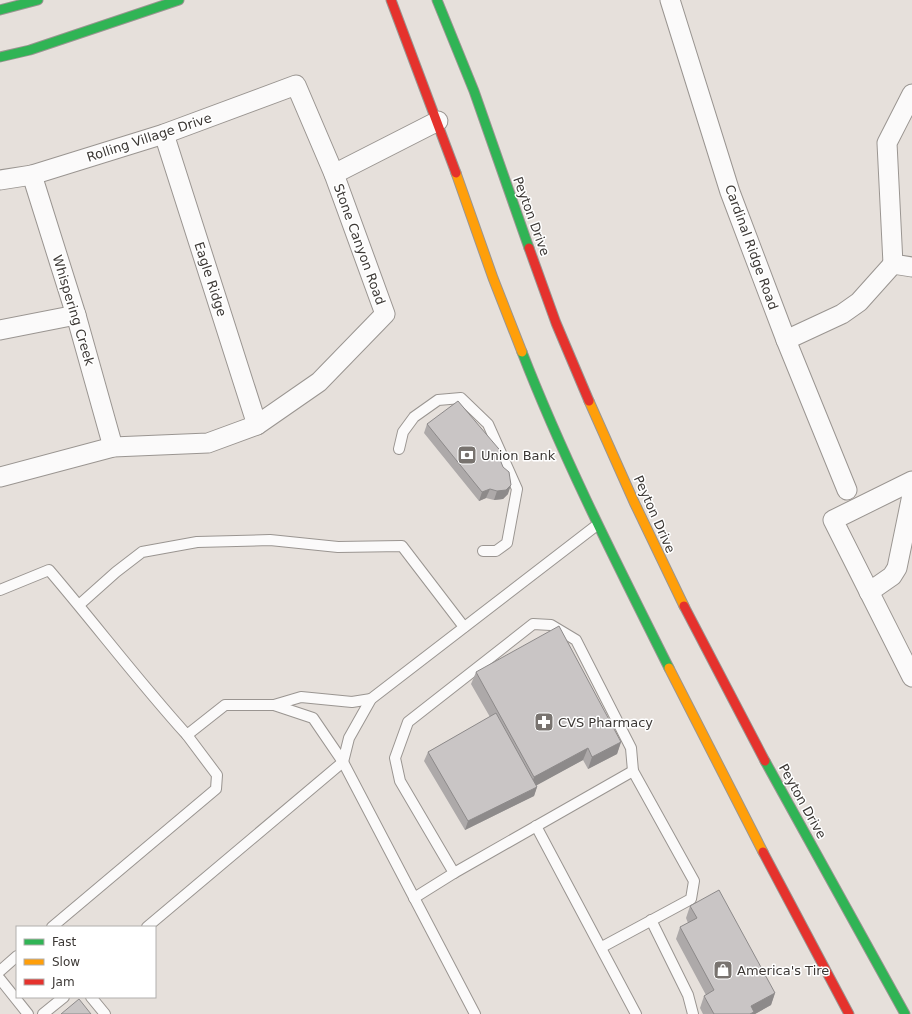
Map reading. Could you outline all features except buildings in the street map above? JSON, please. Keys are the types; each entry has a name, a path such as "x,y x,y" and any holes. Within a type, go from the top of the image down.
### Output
{"main road":[{"path":"0,10 38,0"},
{"path":"0,57 30,50 179,0"},
{"path":"391,0 438,121 493,278 540,399 597,525 782,891 808,935 849,1014"},
{"name":"Peyton Drive","path":"437,0 454,39 528,245 574,365 668,574 756,743 906,1014"}],"street":[{"name":"Cardinal Ridge Road","path":"670,0 730,192 786,340 847,490"},
{"name":"Stone Canyon Road","path":"257,425 319,382 385,314 334,174 296,85"},
{"name":"Rolling Village Drive","path":"0,180 32,175 164,134 296,85"},
{"path":"786,340 842,314 859,302 893,264 887,143 912,94"},
{"name":"Stone Canyon Road","path":"334,174 438,121"},
{"name":"Eagle Ridge","path":"164,134 257,425"},
{"name":"Whispering Creek","path":"32,175 76,315 113,447"},
{"path":"893,264 912,267"},
{"path":"0,330 76,315"},
{"path":"0,477 113,447 208,443 257,425"},
{"path":"912,481 833,520 912,677"},
{"path":"869,592 892,576 897,568 912,495"},
{"path":"906,1014 912,1012"}],"lane":[{"path":"399,449 403,432 414,417 438,400 461,398 488,424 517,489 506,543 496,551 483,551"},
{"path":"148,926 343,762 349,738 370,699 597,525"},
{"path":"79,605 116,572 142,552 197,542 270,540 338,547 402,546 464,627"},
{"path":"0,590 49,570 79,605 145,689 187,736 216,775 216,789 53,926"},
{"path":"454,873 400,781 395,758 408,722 532,624 551,626 576,640 631,748 633,770 694,881 691,899 602,947"},
{"path":"187,736 225,705 274,705 301,697 352,702 370,699"},
{"path":"274,705 313,718 343,762 473,1013"},
{"path":"414,898 454,873 633,770"},
{"path":"536,826 602,947 636,1014"},
{"path":"651,920 688,995 693,1014"},
{"path":"0,971 16,957"},
{"path":"0,979 28,1014"},
{"path":"43,1014 63,998"},
{"path":"92,998 105,1014"}],"traffic: fast":[{"path":"0,10 38,0"},
{"path":"0,57 30,50 179,0"},
{"path":"437,0 474,91 529,248"},
{"path":"522,352 573,472 669,668"},
{"path":"765,761 905,1014"}],"traffic: slow":[{"path":"456,173 493,278 522,352"},
{"path":"589,401 634,502 684,606"},
{"path":"669,668 763,852"}],"traffic: jam":[{"path":"391,0 456,173"},
{"path":"529,248 556,323 589,401"},
{"path":"684,606 765,761"},
{"path":"763,852 849,1014"}],"place":[{"name":"Union Bank","path":"467,455"},
{"name":"CVS Pharmacy","path":"544,722"},
{"name":"America's Tire","path":"723,970"}]}
